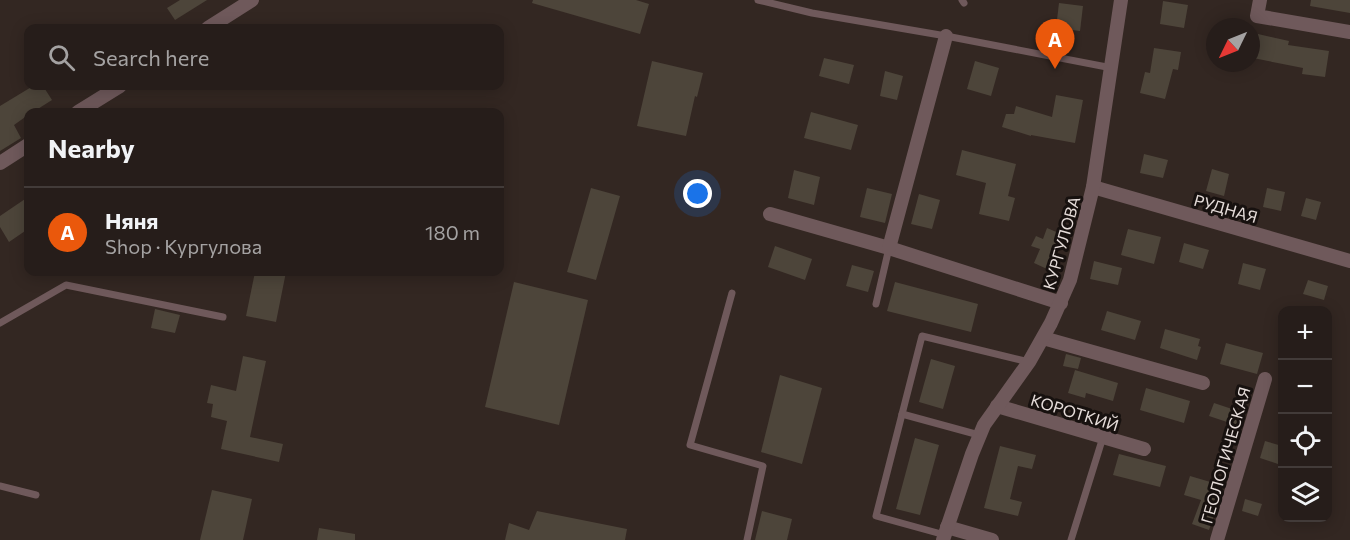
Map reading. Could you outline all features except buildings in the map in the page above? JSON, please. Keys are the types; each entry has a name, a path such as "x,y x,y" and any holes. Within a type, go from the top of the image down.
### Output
{"street":[{"path":"214,24 252,0"},
{"name":"КУРГУЛОВА","path":"945,534 979,435 997,405 1013,387 1043,338 1061,303 1075,264 1094,187 1121,0"},
{"path":"1260,0 1257,16 1350,32"},
{"path":"889,248 946,36"},
{"path":"84,108 114,90"},
{"path":"0,163 24,148"},
{"name":"РУДНАЯ","path":"1094,187 1350,261"},
{"path":"770,214 889,248 1061,303"},
{"path":"1043,338 1203,384"},
{"name":"ГЕОЛОГИЧЕСКАЯ","path":"1217,540 1265,379"},
{"name":"КОРОТКИЙ","path":"997,405 1144,449"},
{"path":"945,534 992,540"}],"lane":[{"path":"758,0 812,14 946,36 1112,68"},
{"path":"876,304 889,248"},
{"path":"0,323 66,285 223,317"},
{"path":"732,293 690,445 763,466 747,540"},
{"path":"945,534 876,516 922,336 1029,362"},
{"path":"902,414 979,435"},
{"path":"1071,540 1103,437"},
{"path":"0,486 36,495"}],"place":[{"name":"Няня","path":"1055,69"}]}
